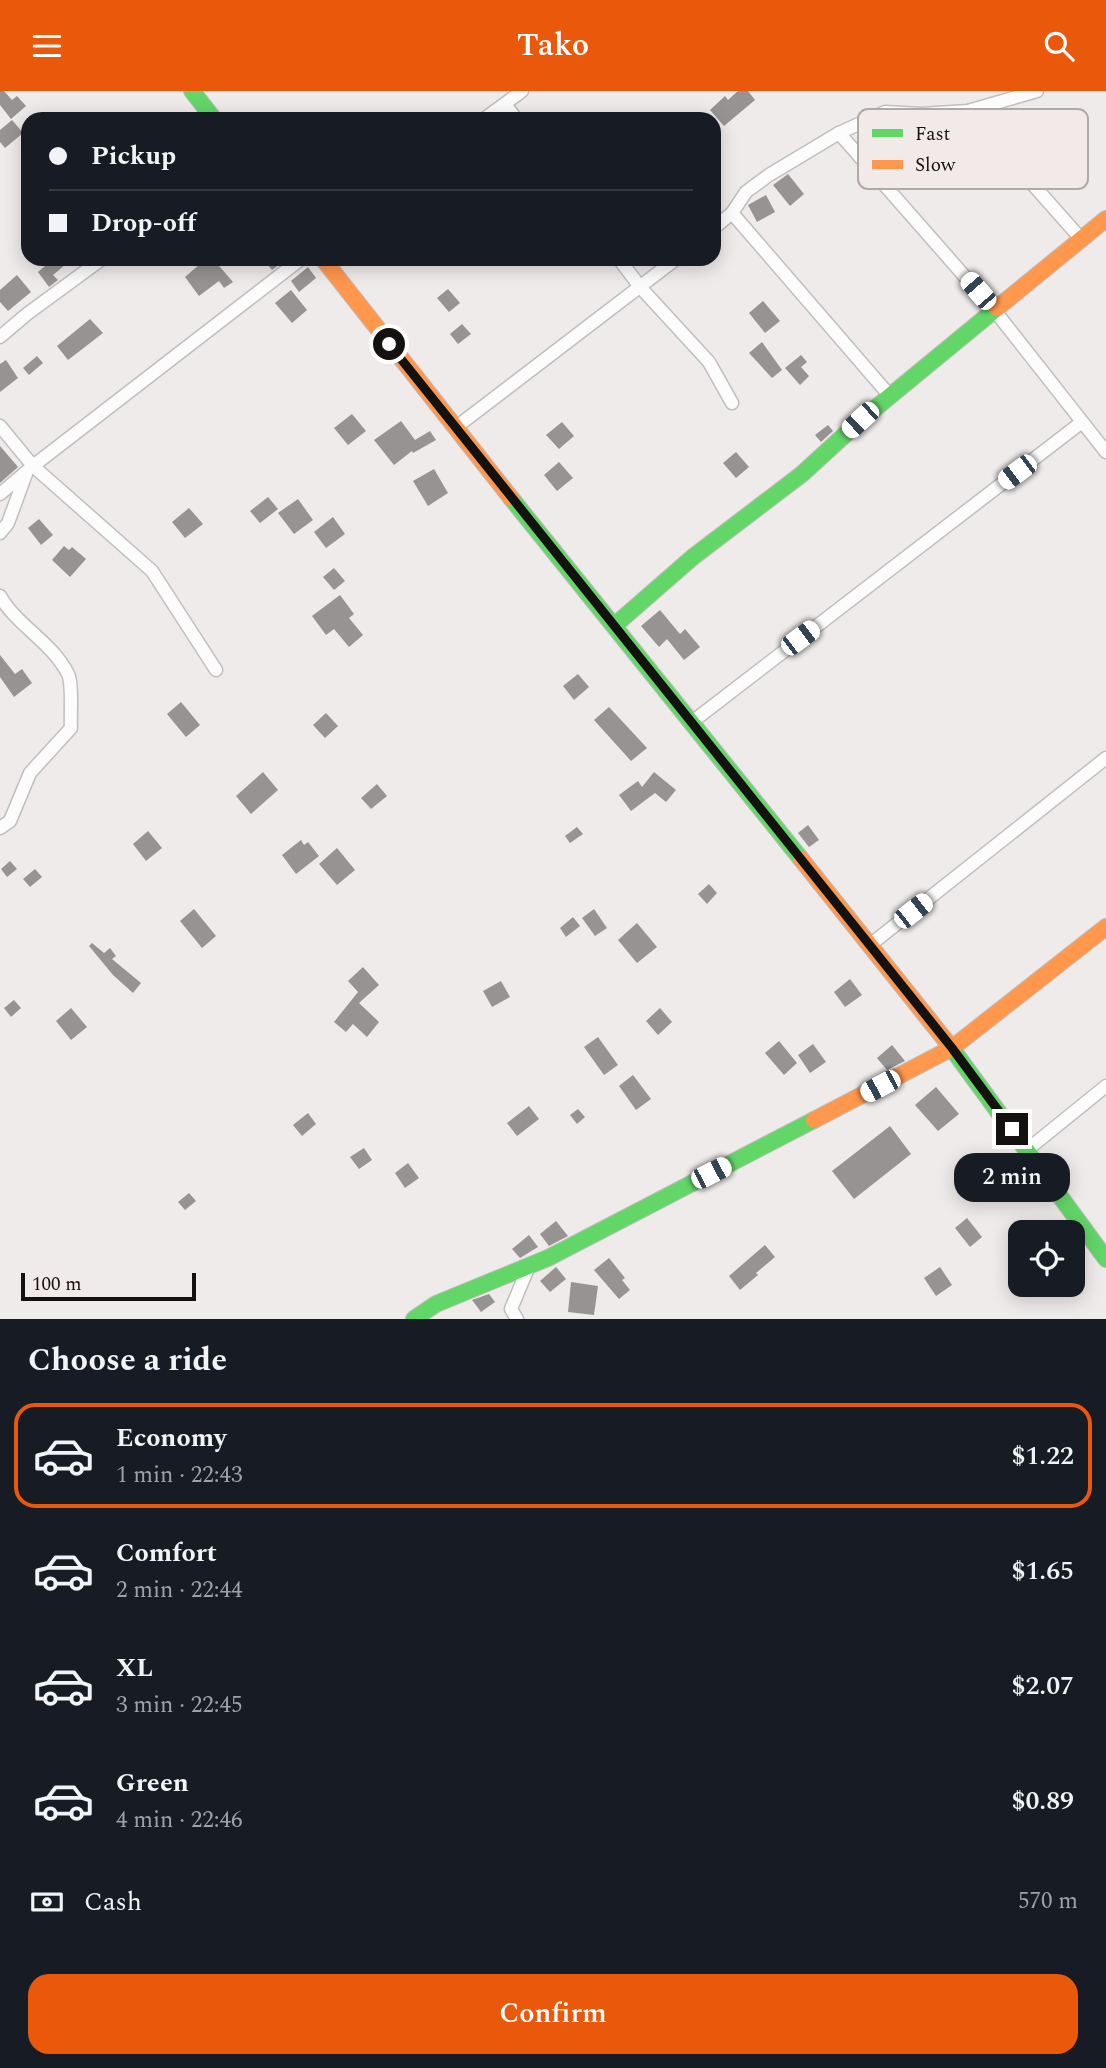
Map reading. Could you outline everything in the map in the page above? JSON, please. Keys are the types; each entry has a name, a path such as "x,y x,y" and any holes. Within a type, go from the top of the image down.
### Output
{"street":[{"path":"192,91 208,112"},
{"path":"494,112 522,91"},
{"path":"975,109 1037,91"},
{"path":"505,104 511,112"},
{"path":"721,222 732,213 746,192 769,174 858,124"},
{"path":"839,133 858,155"},
{"path":"888,189 995,311 1106,452"},
{"path":"1037,189 1082,240"},
{"path":"732,213 890,395"},
{"path":"615,625 693,557 802,474 890,395 1106,219"},
{"path":"0,337 92,266"},
{"path":"0,495 30,468 292,266"},
{"path":"329,266 952,1048 1103,1249"},
{"path":"624,266 709,362 732,403"},
{"path":"456,428 668,266"},
{"path":"692,722 1082,422"},
{"path":"0,426 30,468 152,571 216,670"},
{"path":"0,533 8,523 30,468"},
{"path":"0,596 9,613 40,638 69,675 71,728 30,773 10,821 0,828"},
{"path":"870,945 1106,758"},
{"path":"414,1319 436,1304 528,1266 952,1048 1106,927"},
{"path":"1027,1150 1106,1086"},
{"path":"517,1319 511,1309 528,1266"}],"building":[{"path":"0,91 4,91 12,100 17,96 26,106 11,119 0,105"},
{"path":"738,91 748,91 755,100 724,126 721,123 721,112 710,110 725,96 728,100"},
{"path":"12,120 21,131 21,135 5,148 0,142 0,130"},
{"path":"788,174 804,194 790,206 773,185"},
{"path":"766,195 775,212 757,222 748,205"},
{"path":"45,266 64,266 53,275 58,280 49,287 38,272"},
{"path":"198,266 219,266 233,282 224,288 219,281 199,296 185,277"},
{"path":"308,267 316,278 299,292 291,281"},
{"path":"17,275 31,292 8,311 0,302 0,290"},
{"path":"448,289 460,303 449,312 437,298"},
{"path":"291,290 307,310 292,323 275,303"},
{"path":"763,301 780,321 765,333 749,313"},
{"path":"90,319 103,333 68,360 57,346"},
{"path":"462,324 471,334 458,344 450,334"},
{"path":"762,342 782,370 772,378 749,353"},
{"path":"801,355 807,362 801,367 809,376 800,385 785,368"},
{"path":"37,356 43,363 29,375 23,368"},
{"path":"6,360 18,378 0,392 0,364"},
{"path":"352,414 366,431 348,445 334,428"},
{"path":"401,421 415,440 430,431 436,440 413,453 412,451 394,465 374,440"},
{"path":"562,422 574,436 559,449 546,435"},
{"path":"828,425 833,431 821,442 815,435"},
{"path":"0,446 18,467 0,483"},
{"path":"736,452 749,467 736,478 723,463"},
{"path":"559,462 573,478 557,491 544,475"},
{"path":"434,469 448,493 428,506 413,481"},
{"path":"268,497 278,509 260,523 250,511"},
{"path":"298,499 313,520 294,534 278,513"},
{"path":"189,508 203,524 185,538 172,522"},
{"path":"333,517 345,534 326,548 314,532"},
{"path":"39,519 53,535 41,545 28,528"},
{"path":"64,546 69,550 72,547 86,559 70,577 52,560"},
{"path":"334,568 345,581 334,590 323,577"},
{"path":"340,595 354,614 349,618 363,635 349,647 334,629 326,635 312,616"},
{"path":"660,610 680,634 685,629 700,647 684,660 667,639 659,647 641,626"},
{"path":"0,655 15,674 22,669 32,683 14,697 0,677"},
{"path":"578,674 589,687 574,700 563,686"},
{"path":"181,702 200,725 186,737 167,714"},
{"path":"609,707 647,748 631,761 594,720"},
{"path":"326,713 338,726 325,738 313,725"},
{"path":"263,772 278,790 251,814 236,796"},
{"path":"654,772 676,790 666,802 655,793 631,811 619,795 638,781 642,787"},
{"path":"377,784 387,796 371,809 361,798"},
{"path":"808,825 819,840 809,847 798,833"},
{"path":"577,827 583,834 570,843 565,836"},
{"path":"148,831 162,848 146,861 133,844"},
{"path":"301,840 304,845 308,842 319,856 296,874 282,855"},
{"path":"337,848 355,870 337,885 319,864"},
{"path":"10,861 17,869 7,877 1,869"},
{"path":"35,869 42,877 30,887 23,879"},
{"path":"709,884 717,893 707,904 698,894"},
{"path":"194,909 216,936 202,948 180,921"},
{"path":"594,909 607,928 595,936 582,918"},
{"path":"573,917 580,926 566,937 560,928"},
{"path":"637,923 657,947 637,963 618,940"},
{"path":"92,943 104,953 110,948 116,956 112,959 141,983 133,993 113,975 89,946"},
{"path":"363,967 379,985 359,1003 379,1022 367,1037 353,1024 346,1032 334,1022 358,992 348,981"},
{"path":"850,979 862,995 845,1007 834,992"},
{"path":"501,981 510,997 492,1007 483,991"},
{"path":"14,1000 21,1008 11,1017 4,1008"},
{"path":"71,1008 87,1027 71,1040 56,1021"},
{"path":"660,1008 672,1022 658,1035 646,1021"},
{"path":"598,1037 618,1065 604,1075 584,1047"},
{"path":"779,1041 797,1063 784,1075 765,1053"},
{"path":"813,1044 826,1062 810,1073 798,1055"},
{"path":"892,1045 905,1061 887,1070 877,1058"},
{"path":"633,1075 651,1099 636,1110 619,1086"},
{"path":"936,1087 959,1114 938,1131 915,1105"},
{"path":"529,1106 539,1119 517,1136 507,1123"},
{"path":"578,1109 585,1117 577,1124 570,1115"},
{"path":"308,1113 316,1124 302,1136 293,1125"},
{"path":"890,1126 911,1154 854,1199 832,1171"},
{"path":"364,1148 372,1160 359,1169 350,1157"},
{"path":"408,1163 419,1178 405,1188 395,1173"},
{"path":"189,1193 196,1201 185,1210 178,1202"},
{"path":"967,1218 982,1237 970,1247 955,1228"},
{"path":"556,1221 568,1236 549,1246 540,1234"},
{"path":"529,1235 538,1247 520,1258 512,1249"},
{"path":"765,1245 775,1257 740,1290 729,1276"},
{"path":"609,1258 625,1278 622,1280 630,1290 619,1299 594,1270"},
{"path":"556,1267 566,1279 550,1292 540,1281"},
{"path":"940,1267 952,1285 936,1296 924,1278"},
{"path":"571,1282 598,1286 594,1315 568,1312"},
{"path":"489,1294 495,1302 481,1312 472,1300"}],"traffic: fast":[{"path":"192,91 208,112"},
{"path":"615,625 693,557 802,474 861,420 997,308"},
{"path":"511,498 801,859"},
{"path":"950,1046 1106,1259"},
{"path":"414,1319 436,1304 548,1258 814,1120"}],"traffic: slow":[{"path":"997,308 1106,219"},
{"path":"329,266 511,498"},
{"path":"801,859 950,1046"},
{"path":"814,1120 952,1048 1106,927"}],"route":[{"path":"389,344 952,1048 1012,1129"}]}
